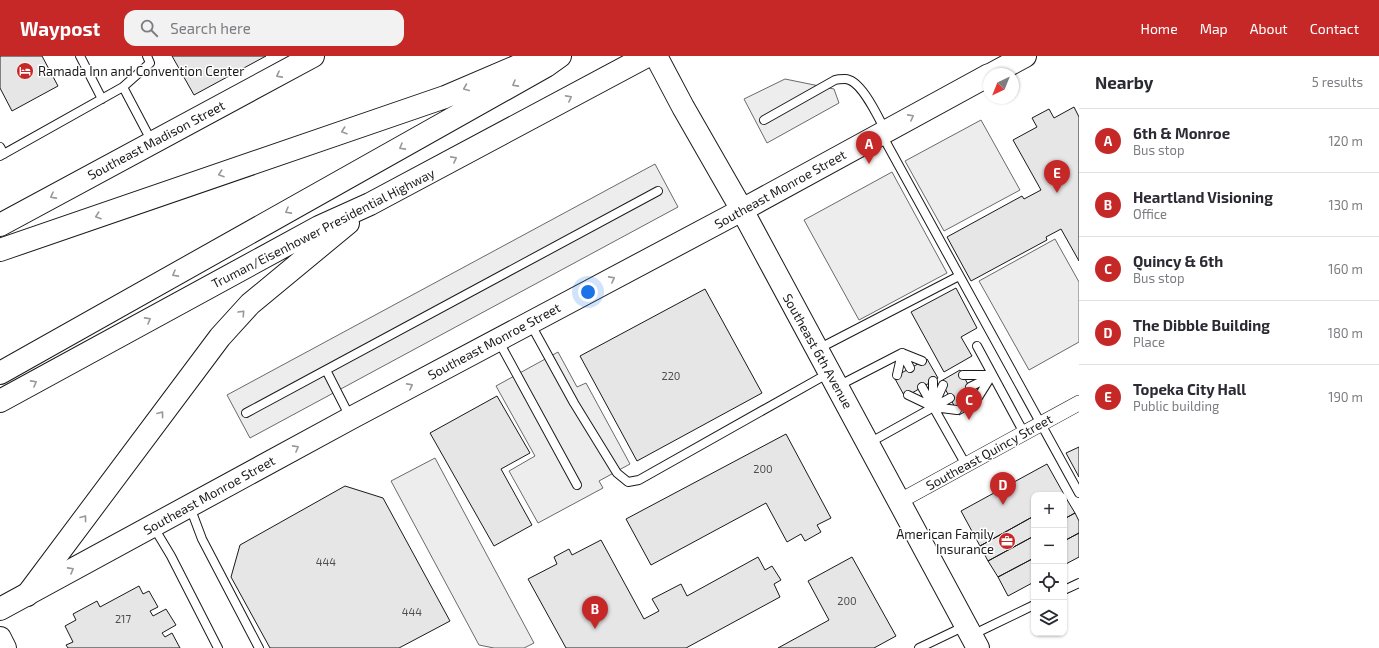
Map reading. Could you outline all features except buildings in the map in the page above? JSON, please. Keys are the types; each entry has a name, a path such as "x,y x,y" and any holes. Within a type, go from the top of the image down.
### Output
{"main road":[{"name":"Southeast Madison Street","path":"0,225 313,56"},
{"path":"0,250 445,97 541,56"},
{"name":"Truman/Eisenhower Presidential Highway","path":"0,373 546,66 560,56"},
{"name":"Truman/Eisenhower Presidential Highway","path":"0,401 320,227 370,204 647,56"},
{"name":"Southeast 6th Avenue","path":"656,56 683,107 742,210 972,636"},
{"name":"Southeast Monroe Street","path":"1003,68 1025,56"},
{"name":"Southeast Monroe Street","path":"0,609 350,418 742,210 983,79"},
{"path":"27,594 220,337 250,304 370,204"},
{"path":"0,638 6,648"}],"street":[{"name":"Southeast Quincy Street","path":"900,501 1079,403"}],"lane":[{"path":"80,56 102,99"},
{"path":"1,152 123,87 150,63 147,56"},
{"path":"764,120 835,80 846,78 858,86 867,97 959,276 1079,493"},
{"path":"123,87 152,143"},
{"path":"246,413 658,191"},
{"path":"818,350 959,276"},
{"path":"530,322 574,403 613,467 617,473 628,482 638,480 834,379 902,353 922,361"},
{"path":"498,339 577,485"},
{"path":"977,346 1024,433"},
{"path":"902,353 910,368"},
{"path":"897,375 902,353"},
{"path":"326,370 350,418"},
{"path":"963,375 992,375"},
{"path":"970,387 992,375"},
{"path":"977,399 992,375"},
{"path":"933,381 933,407"},
{"path":"933,407 943,386"},
{"path":"922,387 966,465"},
{"path":"908,395 933,407 957,410"},
{"path":"868,443 950,398"},
{"path":"189,506 202,538 259,648"},
{"path":"153,526 171,556 218,648"},
{"path":"1067,589 1079,583"},
{"path":"919,648 972,636 1031,606"}],"shaded area":[{"path":"785,79 834,89 839,103 767,143 744,99"},
{"path":"981,120 1020,190 944,231 905,161"},
{"path":"655,164 678,207 250,438 227,395"},
{"path":"892,172 947,273 859,320 804,220"},
{"path":"1055,239 1079,282 1079,342 1029,370 979,281"},
{"path":"558,352 577,387 586,383 630,464 599,481 603,488 538,523 509,471 535,456 496,386"},
{"path":"435,458 534,643 524,648 494,648 479,645 391,481"}],"place":[{"name":"Ramada Inn and Convention Center","path":"25,71"},
{"name":"6th & Monroe","path":"869,164"},
{"name":"Topeka City Hall","path":"1057,193"},
{"name":"Quincy & 6th","path":"969,420"},
{"name":"The Dibble Building","path":"1003,505"},
{"name":"American Family Insurance","path":"1007,541"},
{"name":"Heartland Visioning","path":"595,629"}]}
